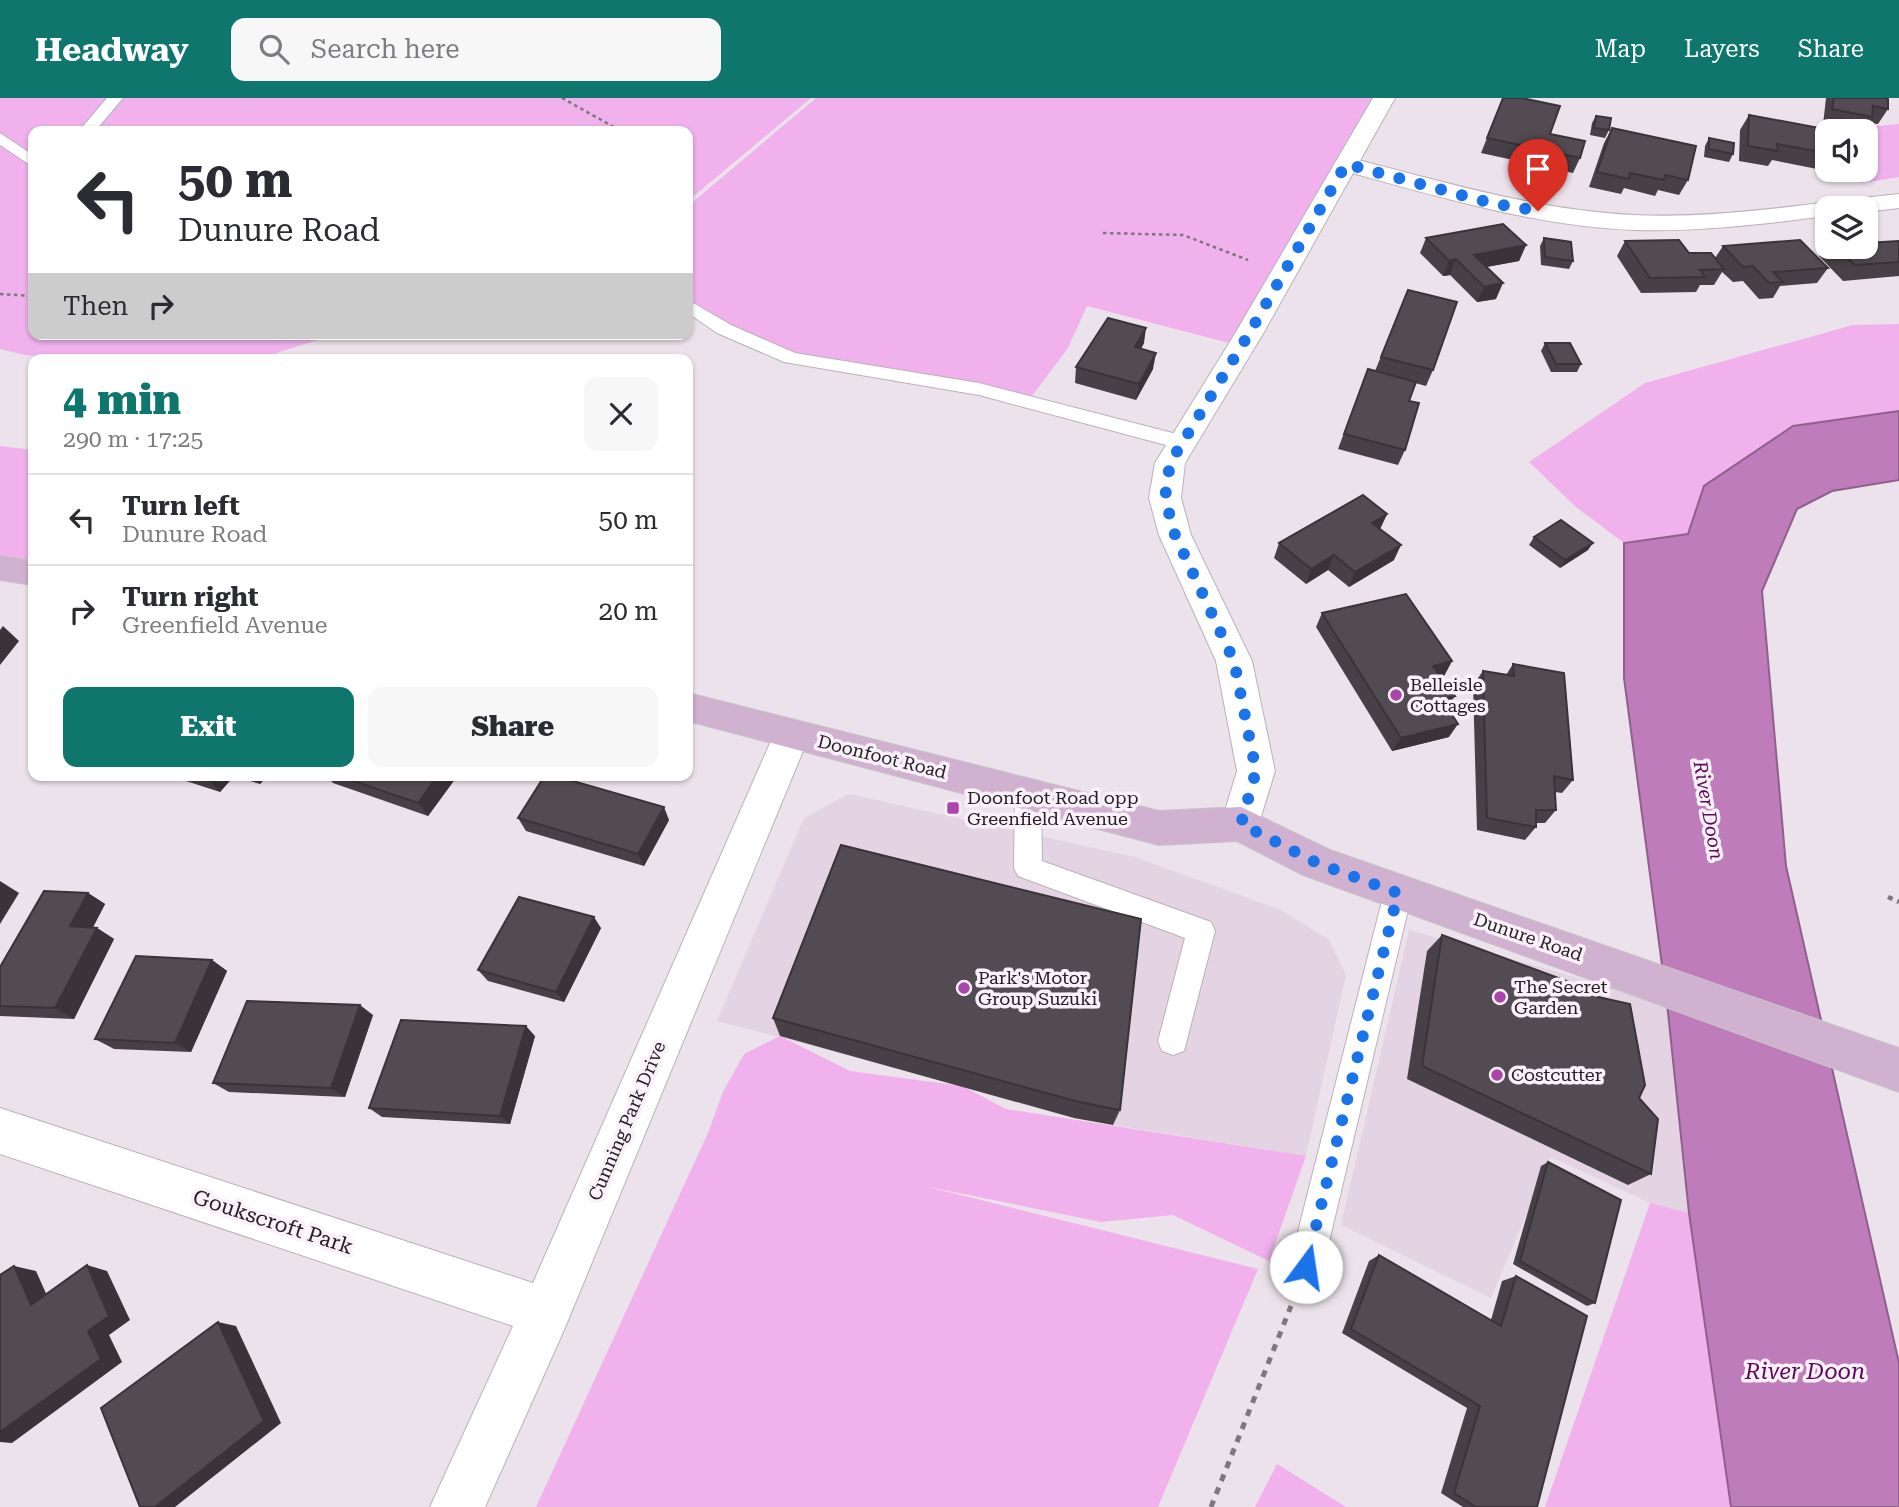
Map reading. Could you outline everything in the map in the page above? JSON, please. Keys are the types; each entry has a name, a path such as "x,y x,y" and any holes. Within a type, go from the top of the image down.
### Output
{"main road":[{"path":"0,568 28,572"},
{"name":"Doonfoot Road","path":"693,708 1159,828 1241,824"},
{"name":"Dunure Road","path":"1241,824 1317,863 1899,1070"}],"street":[{"path":"1241,824 1256,771 1234,661 1175,535 1165,498 1170,463 1282,278 1384,98"},
{"path":"1346,164 1491,203 1584,219 1675,223 1899,201"},
{"name":"Cunning Park Drive","path":"457,1507 546,1312 792,734"},
{"name":"Goukscroft Park","path":"0,1131 546,1312"}],"lane":[{"path":"91,126 115,98"},
{"path":"0,138 28,158"},
{"path":"693,308 724,329 790,358 979,389 1181,442"},
{"path":"1028,794 1028,868 1201,931 1173,1041"},
{"path":"1306,1267 1398,893"}],"path":[{"path":"562,98 612,126"},
{"path":"1103,233 1183,235 1231,252 1265,267 1270,275 1282,278"},
{"path":"0,294 28,296"},
{"path":"1888,897 1899,902"},
{"path":"1211,1507 1306,1267"}],"shaded area":[{"path":"0,98 811,98 693,197 693,126 28,126 28,340 318,340 273,354 28,355 0,349"},
{"path":"816,98 1384,98 1241,346 1087,306 1068,348 1029,400 831,366 724,329 693,308 693,202"},
{"path":"1899,124 1899,177 1878,180 1878,126"},
{"path":"1899,324 1899,411 1793,426 1704,486 1688,534 1624,543 1576,507 1529,462 1645,383 1853,325"},
{"path":"0,446 28,449 28,571 0,567"},
{"path":"849,794 1135,857 1281,910 1329,940 1346,975 1306,1156 1113,1125 717,1021 804,818"},
{"path":"1409,930 1667,1003 1689,1213 1650,1203 1551,1157 1491,1298 1341,1225"},
{"path":"780,1036 850,1071 962,1086 1006,1109 1306,1156 1269,1261 1173,1215 1101,1222 924,1186 1258,1269 1158,1507 536,1507 708,1133 723,1092 744,1054"},
{"path":"1650,1203 1689,1213 1731,1507 1545,1507"},
{"path":"1277,1464 1346,1507 1255,1507"}],"water":[{"name":"River Doon","path":"1899,411 1899,480 1832,491 1797,509 1762,591 1786,866 1899,1363 1899,1507 1731,1507 1689,1213 1667,1003 1624,678 1624,543 1688,534 1704,486 1793,426"}],"building":[{"path":"1503,98 1522,98 1560,106 1550,134 1585,141 1580,158 1487,138"},
{"path":"1834,98 1886,98 1888,109 1873,106 1872,117 1832,109"},
{"path":"1749,115 1815,127 1815,151 1777,144 1778,151 1748,146"},
{"path":"1596,116 1611,118 1609,130 1594,128"},
{"path":"1612,128 1696,146 1688,180 1665,175 1664,180 1630,173 1629,179 1597,172"},
{"path":"1709,138 1734,143 1733,154 1709,149"},
{"path":"1503,224 1526,245 1474,255 1503,283 1484,287 1456,259 1449,261 1426,238"},
{"path":"1544,238 1571,242 1573,261 1545,257"},
{"path":"1679,240 1689,253 1711,253 1724,269 1700,270 1705,277 1650,278 1625,241"},
{"path":"1800,240 1815,255 1815,259 1819,259 1828,268 1773,272 1783,282 1769,283 1753,266 1743,267 1723,246"},
{"path":"1899,241 1899,262 1855,265 1849,259 1878,259 1878,242"},
{"path":"1408,290 1457,302 1433,370 1381,357"},
{"path":"1108,318 1146,328 1135,347 1156,353 1139,384 1076,367"},
{"path":"1545,343 1570,343 1581,364 1556,364"},
{"path":"1368,369 1416,382 1409,401 1419,403 1405,450 1344,434"},
{"path":"1363,495 1387,514 1372,523 1401,545 1355,572 1334,555 1311,569 1279,543"},
{"path":"1561,520 1593,543 1565,560 1534,537"},
{"name":"Belleisle Cottages","path":"1406,594 1452,661 1433,666 1455,696 1442,699 1458,724 1401,738 1322,613"},
{"path":"1513,664 1564,673 1573,780 1554,776 1556,810 1536,810 1536,827 1487,818 1483,671 1514,676"},
{"path":"354,781 434,781 418,803"},
{"path":"541,781 573,781 664,807 638,854 518,818"},
{"name":"Park's Motor Group Suzuki","path":"841,845 1141,919 1120,1110 1079,1102 773,1018"},
{"path":"44,891 88,893 70,926 97,928 55,1008 0,1006 0,967"},
{"path":"519,897 594,917 556,992 478,970"},
{"path":"1442,935 1599,993 1598,997 1630,1004 1645,1085 1639,1098 1658,1119 1651,1174 1422,1066"},
{"path":"136,956 212,960 175,1043 95,1039"},
{"path":"247,1001 360,1005 331,1088 213,1083"},
{"path":"401,1020 526,1026 500,1116 369,1108"},
{"path":"1548,1162 1621,1200 1595,1303 1520,1261"},
{"path":"1379,1255 1501,1326 1516,1276 1587,1316 1537,1507 1476,1507 1454,1493 1480,1406 1351,1329"},
{"path":"87,1265 109,1316 88,1331 101,1359 0,1432 0,1275 14,1266 31,1305"},
{"path":"218,1322 264,1421 155,1507 140,1507 101,1408"}],"place":[{"name":"Belleisle Cottages","path":"1396,695"},
{"name":"Doonfoot Road opp Greenfield Avenue","path":"953,808"},
{"name":"Park's Motor Group Suzuki","path":"964,988"},
{"name":"The Secret Garden","path":"1500,997"},
{"name":"Costcutter","path":"1497,1075"}],"route":[{"path":"1306,1267 1398,893 1317,863 1241,824 1256,771 1234,661 1175,535 1165,498 1170,463 1250,332 1346,164 1491,203 1538,211"}]}
